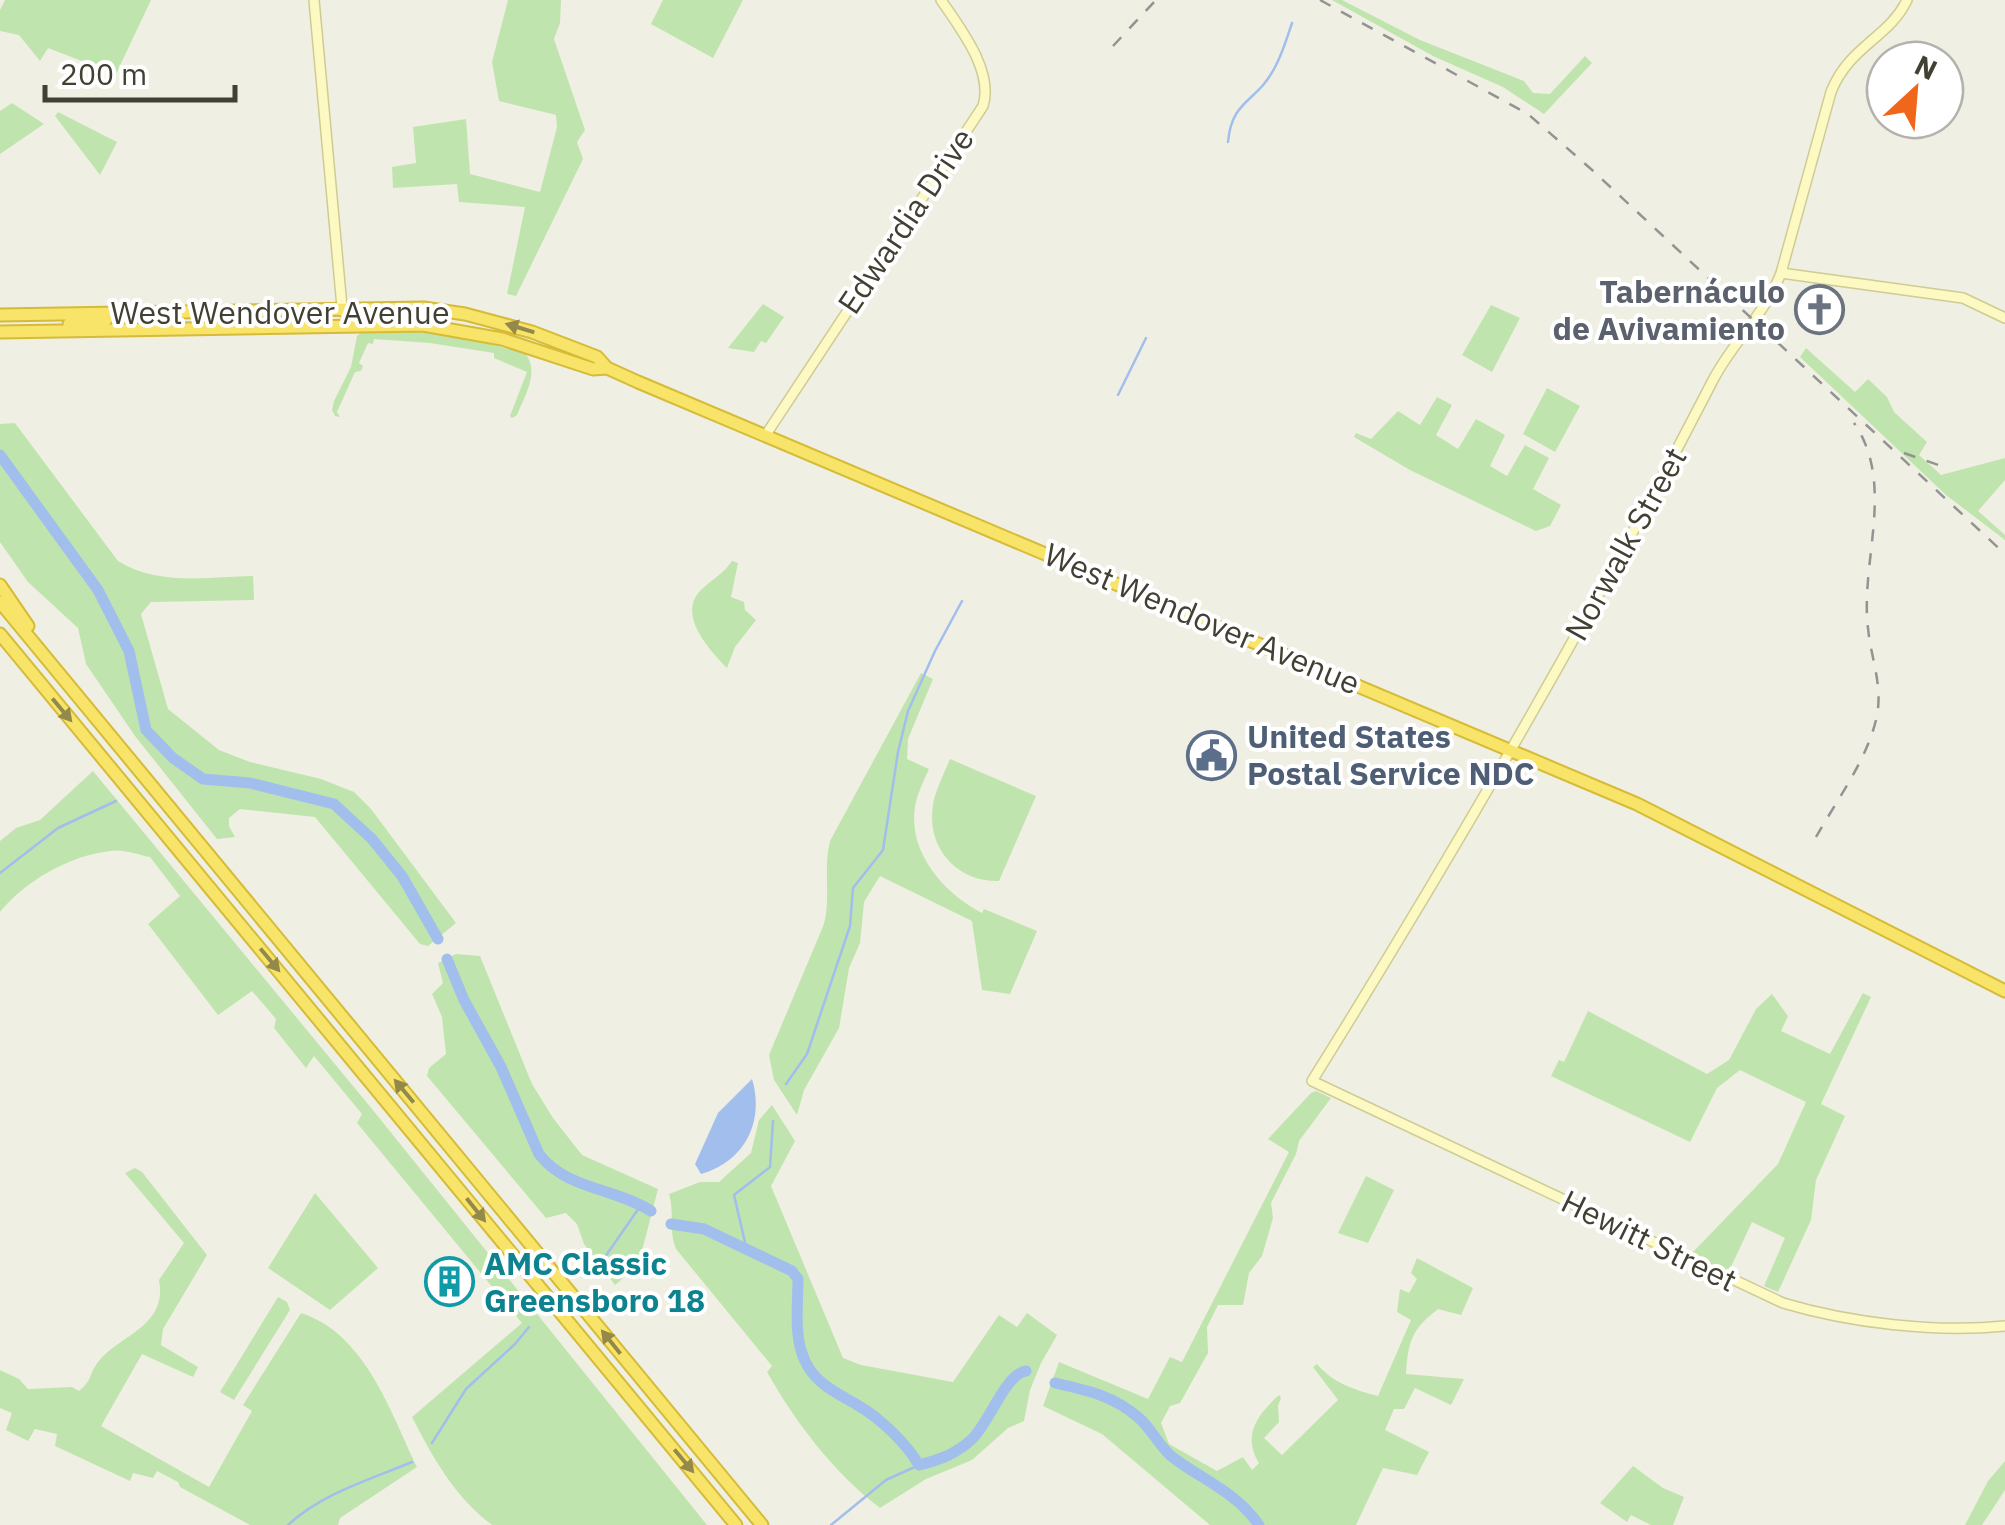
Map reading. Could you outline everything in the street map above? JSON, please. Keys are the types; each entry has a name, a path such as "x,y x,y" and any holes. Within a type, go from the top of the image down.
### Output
{"highway":[{"name":"West Wendover Avenue","path":"0,315 424,308 465,314 553,339 598,357 607,368 1695,831 2005,991"},
{"path":"50,331 70,324 106,320 110,313"},
{"name":"West Wendover Avenue","path":"0,332 423,325 462,330 532,348 593,370 607,368"},
{"path":"0,586 72,691"},
{"path":"0,602 762,1525"},
{"path":"0,634 736,1525"}],"street":[{"path":"314,0 344,325"},
{"name":"Edwardia Drive","path":"765,436 983,106 987,94 980,64 941,0"},
{"name":"Norwalk Street","path":"1312,1081 1512,750 1605,586 1722,363 1755,323 1780,273 1836,80 1851,58 1896,18 1907,0"},
{"path":"1780,273 1963,298 2005,318"},
{"name":"Hewitt Street","path":"1312,1081 1783,1304 1823,1315 1884,1322 2005,1326"}],"green space":[{"path":"5,0 151,0 116,74 48,48 40,61 19,35 0,31 0,10"},
{"path":"508,0 561,0 560,23 554,39 585,130 577,142 583,159 516,296 507,294 525,207 459,202 457,184 393,188 392,167 416,163 413,127 466,119 470,174 540,192 557,127 556,115 499,101 492,62"},
{"path":"663,0 743,0 713,58 651,24"},
{"path":"1332,0 1342,0 1420,40 1524,81 1533,93 1550,94 1585,56 1592,63 1544,114 1503,87 1433,56"},
{"path":"12,103 44,124 0,154 0,111"},
{"path":"58,112 117,142 100,175 55,116"},
{"path":"763,304 784,317 766,343 761,341 754,352 728,348"},
{"path":"1491,305 1520,318 1492,372 1462,355"},
{"path":"365,329 449,334 525,353 531,376 517,415 510,416 527,372 494,358 494,353 374,339 373,344 368,343 359,363 363,366 361,371 355,372 337,412 340,417 335,416 334,401 351,367 357,336"},
{"path":"1806,348 1855,392 1868,379 1887,397 1894,412 1927,442 1919,455 1941,475 2005,458 2005,480 1978,511 2005,535 2005,540 1946,495 1800,357"},
{"path":"1547,388 1580,406 1555,452 1523,434"},
{"path":"1437,397 1452,405 1436,435 1458,449 1476,419 1505,435 1490,466 1507,476 1525,445 1549,458 1533,489 1561,505 1550,526 1536,531 1410,470 1354,437 1356,433 1371,439 1398,411 1420,425"},
{"path":"15,423 118,561 166,577 253,576 254,600 151,602 141,614 168,709 219,750 354,792 456,923 428,946 420,944 315,817 240,809 229,818 235,837 217,839 135,736 86,664 78,628 28,582 0,542 0,424"},
{"path":"732,561 738,563 731,597 744,602 745,610 756,620 735,647 727,668 698,631 692,609 702,589"},
{"path":"921,673 933,679 908,739 907,759 929,769 914,816 921,851 940,881 967,904 1037,931 1010,994 982,990 972,921 880,876 864,902 860,943 849,968 839,1028 804,1090 797,1115 774,1080 769,1055 824,924 830,841"},
{"path":"950,759 1036,796 999,881 968,875 955,867 937,843 932,813"},
{"path":"93,771 707,1525 492,1525 456,1489 412,1417 522,1323 357,1123 362,1114 314,1056 306,1068 274,1028 276,1019 252,991 218,1015 148,924 180,896 150,857 116,851 80,858 35,880 0,912 0,841 16,828 40,820"},
{"path":"456,954 480,956 532,1084 582,1155 658,1189 638,1266 615,1285 584,1244 577,1224 566,1213 546,1218 427,1076 429,1068 446,1054 442,1017 432,994 443,983 438,963"},
{"path":"1863,993 1871,997 1821,1104 1845,1116 1816,1180 1811,1220 1778,1292 1764,1286 1785,1238 1752,1222 1729,1271 1692,1253 1778,1164 1806,1102 1740,1070 1717,1088 1690,1142 1551,1076 1559,1060 1564,1062 1588,1011 1707,1074 1729,1060 1756,1009 1772,994 1788,1016 1781,1031 1830,1054"},
{"path":"1316,1091 1331,1098 1299,1141 1271,1203 1273,1218 1262,1256 1249,1273 1243,1305 1218,1305 1207,1327 1208,1353 1180,1403 1170,1406 1161,1423 1169,1444 1217,1471 1243,1457 1252,1470 1259,1463 1252,1443 1254,1426 1279,1395 1279,1422 1264,1438 1282,1455 1338,1400 1313,1367 1317,1364 1337,1381 1378,1396 1411,1320 1397,1312 1400,1289 1409,1293 1417,1279 1411,1273 1417,1258 1473,1288 1461,1315 1438,1309 1422,1323 1410,1344 1406,1374 1464,1379 1451,1405 1415,1388 1404,1409 1394,1409 1385,1430 1429,1452 1417,1475 1383,1468 1356,1525 1210,1525 1102,1434 1043,1406 1059,1362 1148,1399 1170,1357 1182,1362 1289,1152 1268,1139"},
{"path":"772,1105 795,1141 771,1186 843,1358 861,1365 953,1382 999,1315 1017,1327 1027,1313 1057,1335 1030,1390 1024,1421 1008,1428 972,1460 926,1479 880,1508 817,1446 767,1372 772,1366 674,1242 669,1194 700,1182 719,1182 751,1153 759,1120"},
{"path":"135,1168 207,1255 163,1329 161,1345 198,1367 193,1377 142,1354 101,1426 209,1487 252,1411 243,1405 301,1313 323,1323 359,1356 386,1400 417,1467 340,1518 338,1525 250,1525 157,1471 153,1478 133,1473 130,1481 55,1446 57,1434 35,1429 28,1441 6,1430 12,1413 0,1408 0,1370 19,1379 28,1389 72,1387 79,1391 105,1355 138,1330 156,1310 159,1280 184,1243 125,1173"},
{"path":"1366,1176 1394,1190 1368,1243 1338,1233"},
{"path":"315,1193 378,1268 330,1310 268,1268"},
{"path":"278,1297 287,1302 290,1310 234,1400 220,1392"},
{"path":"2005,1461 2005,1490 1982,1525 1965,1525 1988,1481"},
{"path":"1633,1466 1663,1488 1684,1497 1673,1525 1651,1525 1631,1515 1627,1522 1600,1503"}],"water":[{"path":"752,1079 756,1110 748,1138 729,1160 701,1174 695,1164 718,1113"}],"waterway":[{"path":"1228,142 1234,117 1274,69 1292,23"},
{"path":"1118,395 1146,338"},
{"path":"0,455 98,590 129,651 146,730 173,758 203,779 250,783 334,804 372,839 402,876 438,939"},
{"path":"786,1084 807,1054 850,926 853,888 883,850 908,711 962,601"},
{"path":"0,873 58,828 116,801"},
{"path":"447,959 539,1154 562,1174 651,1211"},
{"path":"747,1251 734,1195 770,1167 773,1121"},
{"path":"605,1257 641,1205"},
{"path":"671,1224 704,1229 792,1271 798,1279 799,1343 811,1371 884,1425 919,1465 947,1456 971,1440 1011,1381 1026,1371"},
{"path":"432,1443 466,1389 529,1327"},
{"path":"1055,1383 1100,1395 1130,1410 1170,1455 1231,1496 1259,1525"},
{"path":"288,1525 331,1496 412,1462"},
{"path":"831,1525 886,1480 919,1465"}],"railway":[{"path":"1113,46 1156,0"},
{"path":"1320,0 1528,114 2005,554"},
{"path":"1816,837 1865,750 1878,708 1867,602 1874,523 1873,471 1854,423"},
{"path":"1904,453 1947,468"}],"place":[{"name":"Tabernáculo de Avivamiento","path":"1820,310"},
{"name":"United States Postal Service NDC","path":"1212,755"},
{"name":"AMC Classic Greensboro 18","path":"449,1282"}]}
